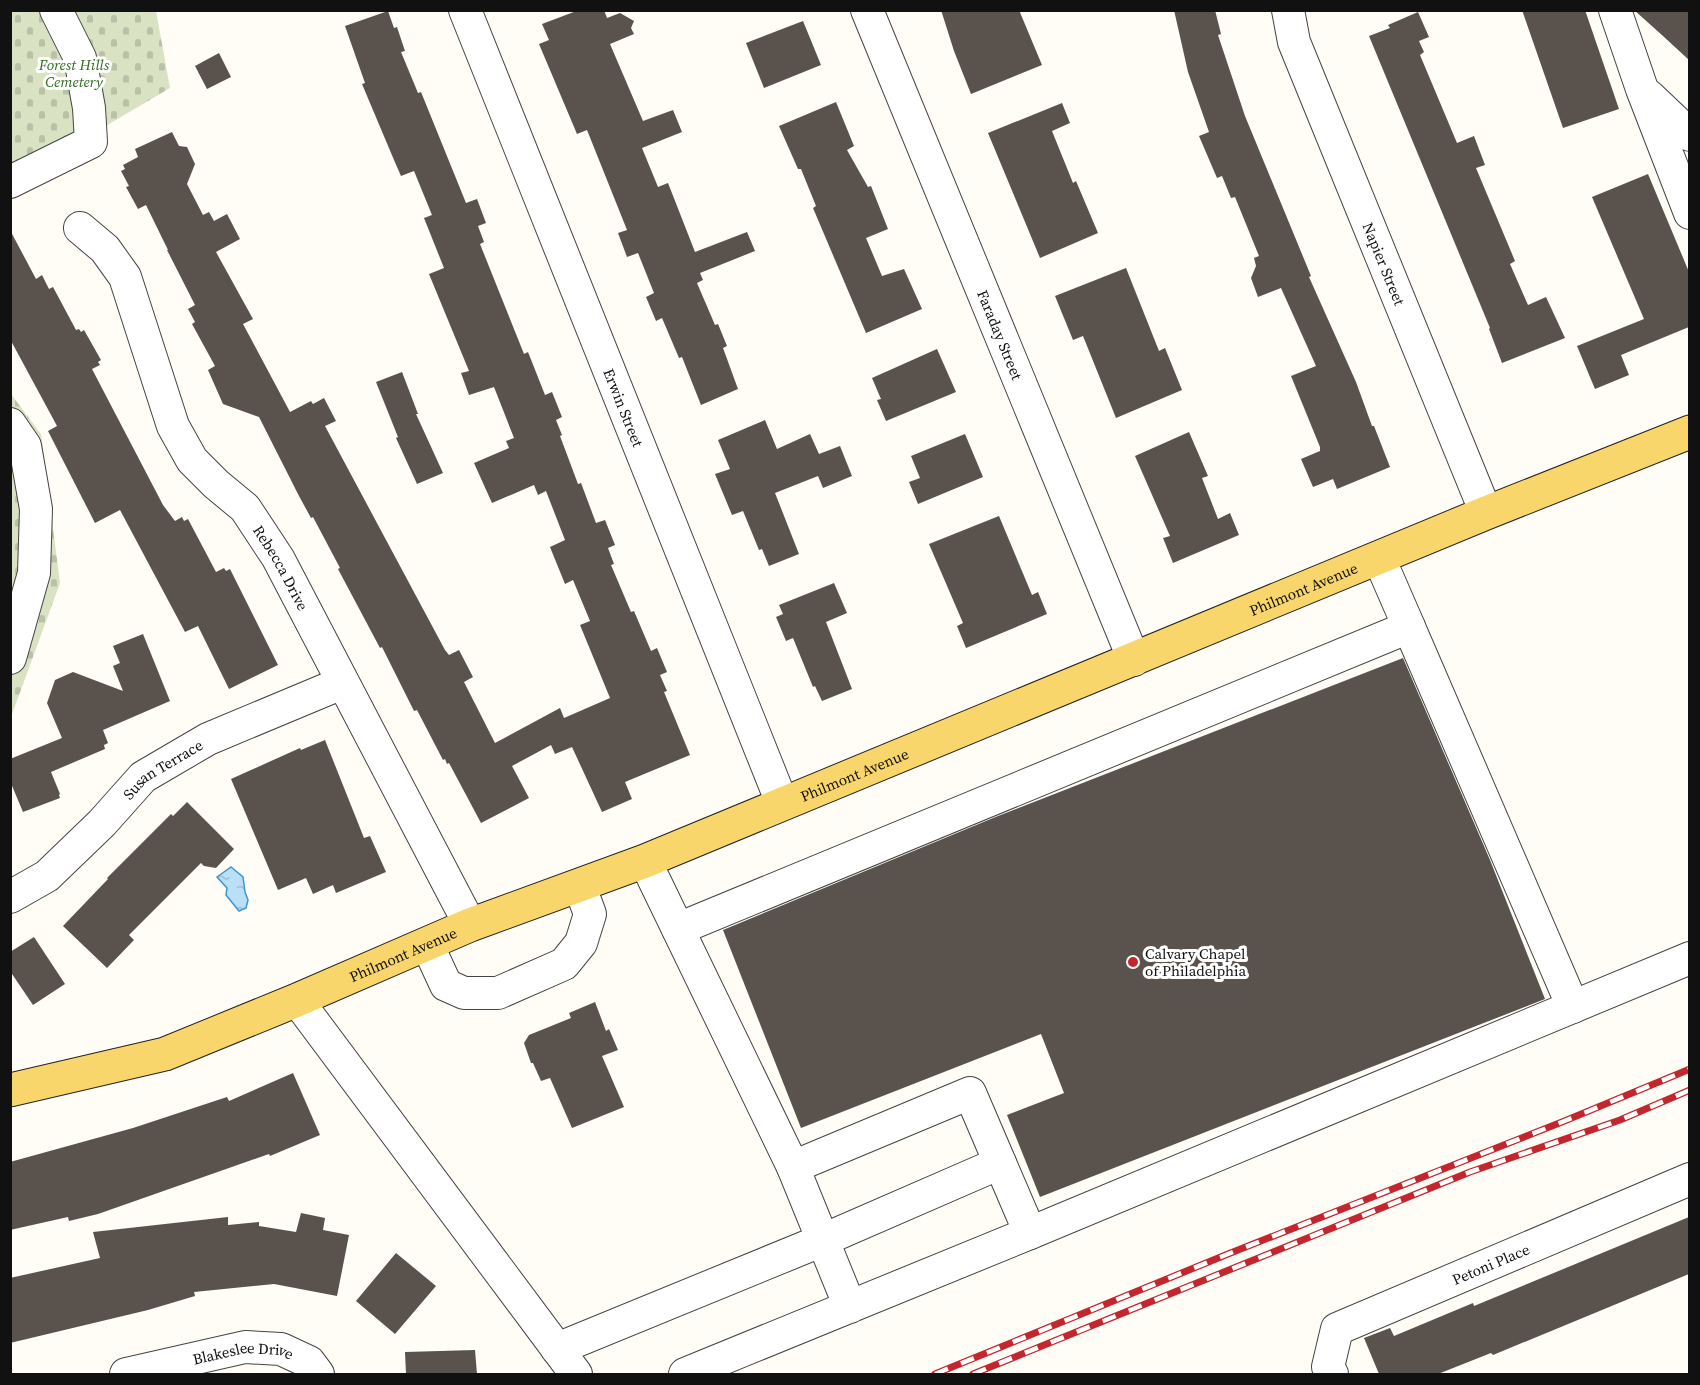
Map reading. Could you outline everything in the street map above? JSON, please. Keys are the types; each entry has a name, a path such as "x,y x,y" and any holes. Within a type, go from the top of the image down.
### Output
{"main road":[{"name":"Philmont Avenue","path":"10,1090 165,1054 470,925 645,861 1486,513 1689,432"}],"street":[{"path":"10,182 92,142 89,108 80,58 56,10"},
{"name":"Erwin Street","path":"465,10 782,803"},
{"name":"Faraday Street","path":"867,10 1134,660"},
{"name":"Napier Street","path":"1288,10 1294,42 1486,513"},
{"path":"1615,10 1642,89 1687,199"},
{"path":"1642,89 1689,135"},
{"name":"Rebecca Drive","path":"80,228 105,249 125,277 173,426 192,460 245,508 278,558 470,925"},
{"path":"10,424 25,446 36,509 34,573 10,658"},
{"path":"1379,558 1573,1007"},
{"path":"678,929 1409,627"},
{"name":"Susan Terrace","path":"10,897 47,876 102,823 143,777 208,739 342,683"},
{"path":"645,861 793,1167 850,1307"},
{"path":"427,944 446,985 464,993 498,993 564,964 581,943 590,914 580,886"},
{"path":"685,1374 1689,958"},
{"path":"297,1000 576,1374"},
{"path":"793,1167 970,1093 1030,1233"},
{"path":"557,1349 823,1240 1000,1163"},
{"name":"Petoni Place","path":"1332,1374 1328,1366 1337,1329 1689,1179"},
{"name":"Blakeslee Drive","path":"126,1374 245,1347 281,1348 309,1362 318,1374"}],"green space":[{"name":"Forest Hills Cemetery","path":"10,11 156,11 170,88 11,182"},
{"path":"11,394 41,434 60,583 11,717"}],"water":[{"path":"231,867 243,877 248,900 246,908 239,911 226,895 227,888 217,877"}],"building":[{"path":"579,10 604,10 607,18 620,13 634,21 631,28 634,34 610,44 643,121 673,110 682,132 642,148 658,187 668,183 695,252 747,232 755,251 700,273 703,280 697,283 715,325 718,324 727,346 723,348 738,389 701,405 682,357 679,358 662,318 656,321 646,297 654,293 638,253 627,257 618,233 627,230 587,130 577,134 539,44 549,40 542,24"},
{"path":"941,10 1019,10 1042,65 971,94"},
{"path":"1174,10 1215,10 1221,34 1218,35 1245,116 1311,276 1309,277 1356,382 1390,467 1337,489 1333,479 1313,487 1301,459 1320,451 1320,447 1291,376 1316,366 1281,288 1258,297 1251,278 1256,266 1254,258 1259,256 1235,197 1231,198 1222,176 1217,178 1199,136 1209,132 1188,72"},
{"path":"1522,10 1585,10 1619,109 1563,128"},
{"path":"1634,10 1689,10 1689,60 1663,36"},
{"path":"388,11 394,28 397,27 405,51 401,52 418,93 421,92 466,203 477,199 486,223 478,226 484,242 480,244 524,354 528,352 545,395 552,392 562,417 556,420 562,435 560,436 578,484 581,483 596,523 605,520 615,545 608,548 614,564 611,565 651,651 657,648 667,672 660,675 667,691 664,692 690,755 625,782 632,799 602,812 572,747 555,754 551,745 512,766 529,798 481,823 449,763 443,760 417,710 414,711 259,417 223,404 208,370 215,366 192,324 195,322 188,309 195,305 146,205 138,209 126,187 129,186 121,171 125,169 123,165 138,157 135,149 172,132 179,146 187,147 195,164 187,184 203,215 209,212 214,221 227,214 240,239 216,252 253,319 243,324 290,412 311,401 313,404 324,398 336,421 325,426 445,650 449,655 459,650 473,677 464,682 495,743 560,708 564,718 610,698 580,625 590,621 573,580 565,584 550,547 565,540 546,491 538,495 534,485 492,503 474,463 509,448 506,441 514,438 494,387 469,395 461,373 469,371 429,274 444,268 424,218 432,215 414,171 401,176 362,84 365,83 345,26"},
{"path":"1418,12 1429,37 1419,41 1424,52 1420,55 1457,143 1474,136 1485,165 1476,168 1515,261 1510,264 1528,305 1546,297 1565,338 1502,363 1490,328 1369,36 1390,28 1388,25"},
{"path":"803,21 821,65 764,88 746,43"},
{"path":"219,53 231,77 207,89 195,66"},
{"path":"836,102 854,146 847,150 868,187 871,186 888,229 866,238 882,276 904,269 922,309 866,333 813,208 816,206 801,169 798,169 779,126"},
{"path":"1062,103 1070,123 1052,131 1073,183 1076,181 1098,233 1040,258 988,133"},
{"path":"1648,174 1689,272 1689,327 1621,355 1629,375 1595,389 1577,346 1644,319 1592,197"},
{"path":"10,230 36,279 42,275 49,289 53,287 76,330 79,329 81,332 84,330 101,360 98,362 100,365 92,369 163,505 175,521 182,517 184,521 188,519 216,572 224,568 226,571 230,569 278,665 229,689 198,626 185,632 120,510 95,523 48,431 57,426 10,339"},
{"path":"1126,268 1159,351 1165,348 1182,390 1116,418 1083,336 1073,340 1055,296"},
{"path":"937,349 956,392 886,421 877,400 881,399 872,378"},
{"path":"402,372 418,414 416,414 443,473 417,484 396,438 398,437 376,382"},
{"path":"765,420 777,449 810,434 819,454 840,446 852,476 823,488 818,476 775,493 799,554 769,566 762,549 759,550 743,511 732,515 715,474 730,469 718,440"},
{"path":"1189,432 1208,476 1202,478 1218,519 1230,513 1239,535 1173,563 1163,538 1170,536 1135,456"},
{"path":"965,434 983,477 918,504 909,482 920,478 911,456"},
{"path":"999,516 1032,595 1038,592 1047,614 966,648 957,626 963,623 929,544"},
{"path":"834,583 847,613 826,622 852,689 822,701 815,686 813,687 793,638 786,641 776,617 783,614 779,605"},
{"path":"143,634 170,701 103,730 108,743 104,745 105,749 51,772 60,798 23,812 10,781 10,759 62,738 47,703 55,680 73,672 123,691 113,666 120,663 113,646"},
{"name":"Calvary Chapel of Philadelphia","path":"1403,658 1490,860 1545,999 1040,1197 1007,1115 1064,1093 1041,1034 801,1128 723,930 998,816"},
{"path":"325,740 364,838 370,836 386,872 336,893 333,885 313,894 306,878 278,890 231,779 300,748 301,750"},
{"path":"187,802 234,849 216,868 204,866 201,863 129,935 134,940 107,968 63,926 171,814 173,816"},
{"path":"34,937 65,984 33,1005 10,971 10,952"},
{"path":"595,1002 606,1031 609,1029 618,1050 602,1056 624,1107 572,1128 550,1078 541,1081 524,1043 529,1035 571,1018 569,1013"},
{"path":"293,1073 320,1135 270,1156 269,1154 98,1214 69,1221 68,1217 10,1230 10,1162 133,1128 227,1097 229,1101"},
{"path":"301,1213 325,1218 323,1230 349,1235 337,1296 274,1284 194,1292 195,1296 148,1310 10,1343 10,1278 100,1258 93,1232 228,1217 228,1225 259,1222 259,1226 296,1232"},
{"path":"1689,1217 1689,1274 1493,1355 1491,1353 1438,1374 1379,1374 1364,1338 1390,1328 1394,1336 1473,1303 1474,1306"},
{"path":"396,1253 436,1286 395,1334 356,1301"},
{"path":"475,1350 477,1374 406,1374 405,1352"}],"railway":[{"path":"935,1374 1690,1069"},
{"path":"973,1374 1470,1172 1620,1120 1690,1090"}],"place":[{"name":"Calvary Chapel of Philadelphia","path":"1133,962"}]}
